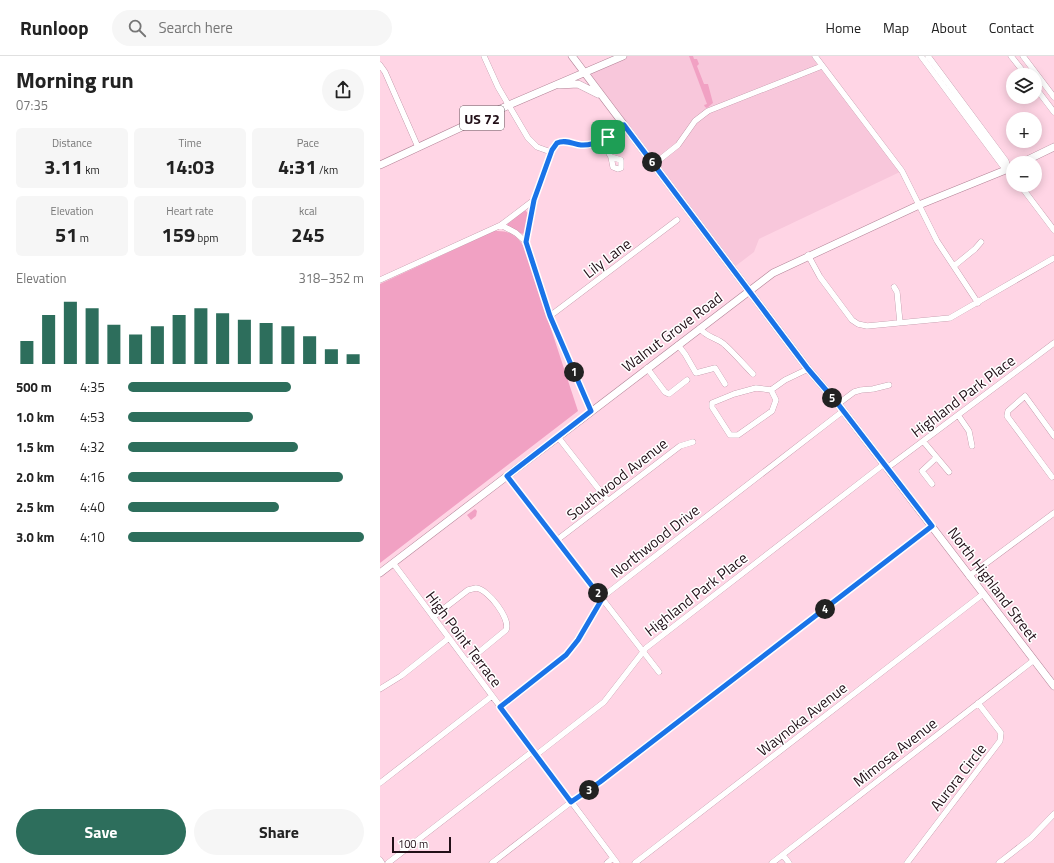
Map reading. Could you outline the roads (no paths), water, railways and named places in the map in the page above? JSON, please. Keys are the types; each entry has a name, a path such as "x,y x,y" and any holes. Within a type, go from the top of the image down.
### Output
{"main road":[{"name":"North Highland Street","path":"572,56 750,290 808,369 838,404 1054,686"},
{"name":"US 72","path":"380,164 551,86 623,56"},
{"path":"551,86 578,84 591,89 605,100"},
{"path":"1035,156 1054,147"},
{"name":"Walnut Grove Road","path":"380,573 678,344 773,273 919,205 1006,170"}],"street":[{"path":"484,56 509,105 530,141 537,148 551,152"},
{"path":"815,56 902,171 937,241 978,303"},
{"path":"921,56 966,112"},
{"path":"928,56 1002,165 1006,166"},
{"path":"1013,56 1021,68"},
{"path":"1023,56 1054,97"},
{"path":"380,65 385,72 418,147"},
{"path":"654,164 678,145 695,122 708,111 822,66"},
{"path":"1042,96 1054,112"},
{"path":"591,411 550,316 526,242 534,200 554,145 560,142 584,145 602,141 624,125"},
{"path":"602,141 611,157"},
{"path":"1025,192 1054,230"},
{"path":"380,280 501,225 534,200"},
{"name":"Lily Lane","path":"550,316 677,220"},
{"path":"501,225 516,233 526,242"},
{"path":"954,266 975,249 981,242"},
{"path":"808,256 820,277 852,320 858,324 867,326 950,318 1054,258"},
{"path":"894,287 897,292 900,323"},
{"path":"700,328 704,334 717,339 725,345 753,374"},
{"name":"Highland Park Place","path":"388,863 604,702 643,651 886,466 923,441 1054,342"},
{"path":"678,344 696,373 715,368 725,384"},
{"path":"647,368 665,392 669,394 687,380"},
{"path":"771,390 776,400 772,411 738,435 730,435 712,407 712,403 747,390 756,388 771,390 785,380 808,369"},
{"path":"838,404 854,392 861,390 873,390 888,385"},
{"path":"1054,436 1025,396 1010,407 1007,416 1054,477"},
{"name":"Northwood Drive","path":"500,707 566,655 578,640 602,599 843,411"},
{"path":"958,415 969,431 972,446"},
{"path":"558,437 608,501"},
{"path":"923,441 949,472"},
{"name":"Southwood Avenue","path":"557,540 680,446 693,442"},
{"path":"932,484 922,471 936,458"},
{"path":"507,476 659,672"},
{"path":"969,576 1054,514"},
{"path":"492,863 571,802 600,782 932,526"},
{"name":"High Point Terrace","path":"393,563 617,863"},
{"path":"433,617 468,590 479,588 486,593 505,616 507,627 501,635 467,662"},
{"name":"Waynoka Avenue","path":"635,863 984,594"},
{"path":"380,689 400,676 449,638"},
{"name":"Mimosa Avenue","path":"772,863 1034,660"},
{"path":"380,783 492,696"},
{"name":"Aurora Circle","path":"906,863 1000,741 1001,734 978,703"},
{"path":"1000,863 1031,838 1054,814"},
{"path":"782,854 789,863"},
{"path":"606,863 613,858"}]}
